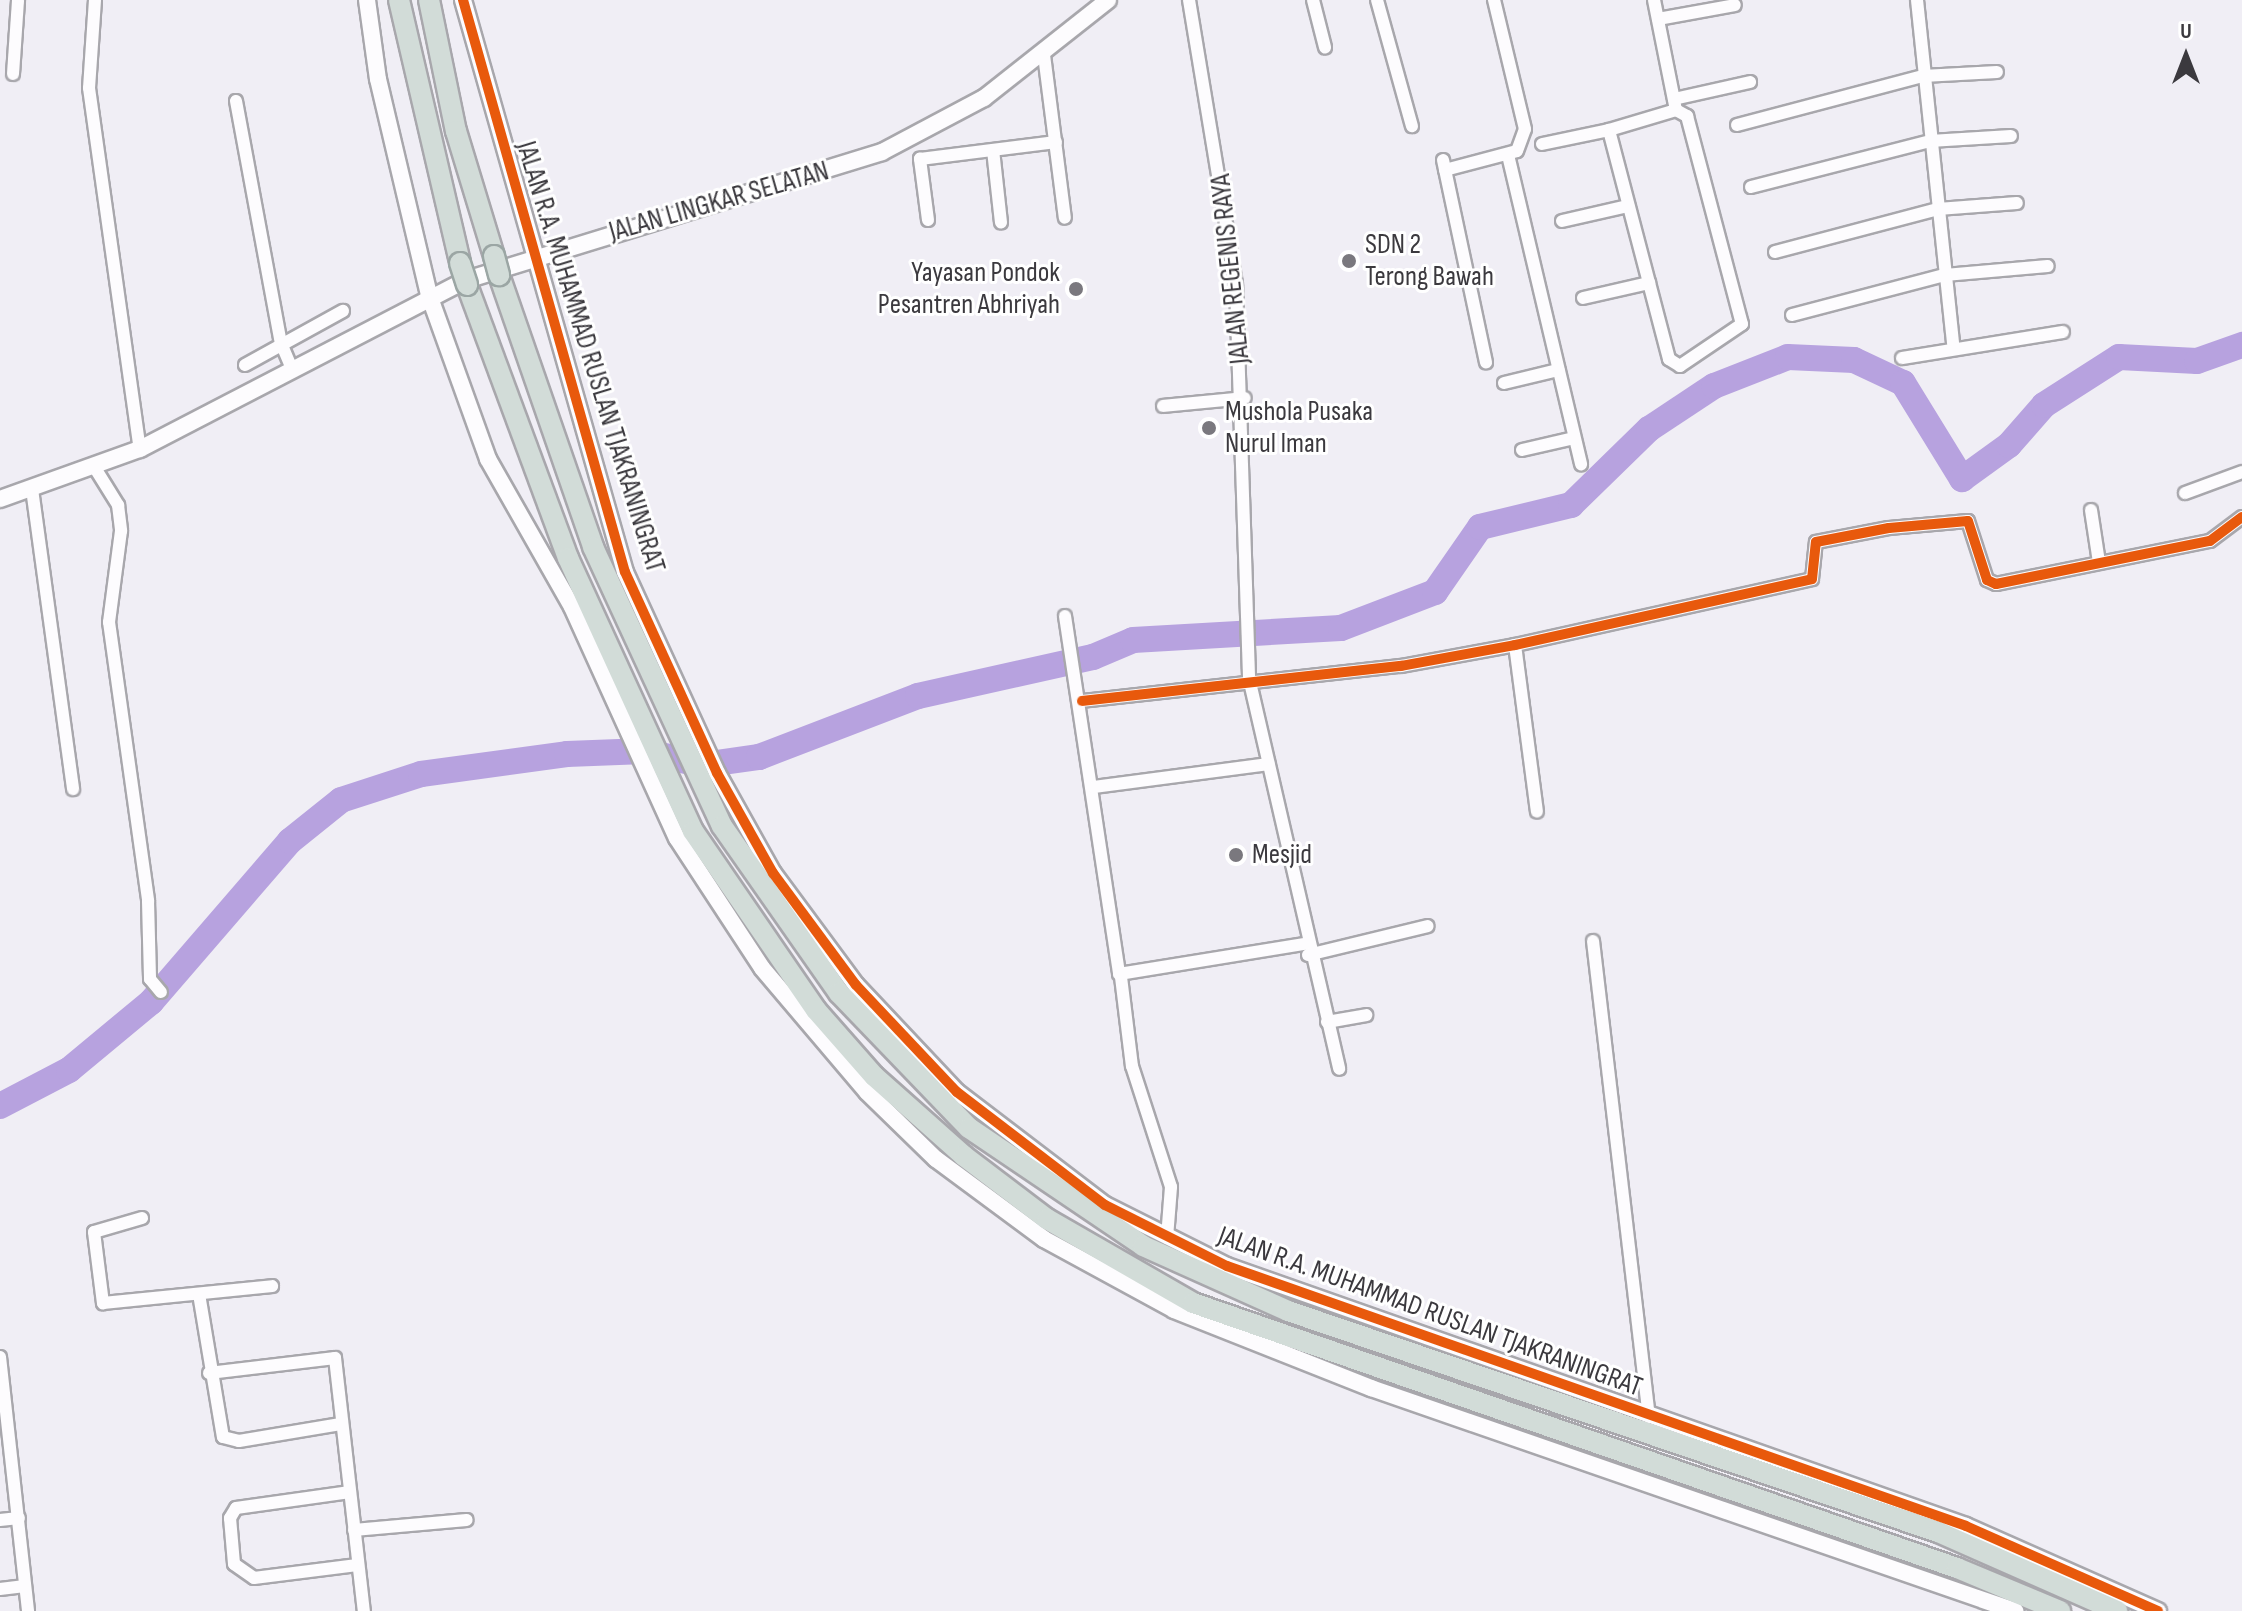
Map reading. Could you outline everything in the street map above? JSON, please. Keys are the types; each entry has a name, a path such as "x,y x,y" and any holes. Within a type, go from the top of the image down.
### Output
{"highway":[{"path":"399,0 467,285 568,558 665,772 685,834 816,1010 874,1076 1005,1188 1117,1261 1193,1303 1322,1352 1852,1531 2060,1611"},
{"name":"JALAN R.A. MUHAMMAD RUSLAN TJAKRANINGRAT","path":"429,0 456,131 496,265 593,547 672,732 755,883 839,993 969,1128 1076,1207 1288,1311 1938,1532 2117,1611"}],"street":[{"path":"13,74 18,0"},
{"path":"95,0 89,88 140,449"},
{"path":"367,0 378,79 429,295 488,459 572,607 642,764 762,968 867,1092 936,1159 1103,1275 1266,1349 2015,1611"},
{"name":"JALAN R.A. MUHAMMAD RUSLAN TJAKRANINGRAT","path":"463,0 532,258 618,551 717,773 773,873 903,1041 1018,1143 1167,1238 1298,1295 1966,1526 2158,1611"},
{"name":"JALAN LINGKAR SELATAN","path":"0,499 95,468 140,449 429,295 532,258 882,152 984,98 1044,55 1108,0"},
{"name":"JALAN REGENIS RAYA","path":"1189,0 1224,189 1245,398 1245,616 1249,678 1306,949 1339,1069"},
{"path":"1313,0 1325,47"},
{"path":"1377,0 1412,126"},
{"path":"1486,362 1444,165 1517,151 1525,129 1494,0"},
{"path":"1609,130 1673,365 1742,330 1687,116 1675,104 1654,0"},
{"path":"1917,0 1953,344"},
{"path":"1658,19 1735,5"},
{"path":"1044,55 1065,218"},
{"path":"1737,125 1923,76 1997,72"},
{"path":"1542,144 1609,130 1675,104 1750,82"},
{"path":"236,101 281,343 291,366"},
{"path":"1751,187 1930,141 2011,136"},
{"path":"928,220 920,159 1056,142"},
{"path":"993,150 1001,223"},
{"path":"1508,155 1581,464"},
{"path":"1775,252 1938,209 2017,203"},
{"path":"1562,221 1628,206"},
{"path":"1792,315 1945,275 2048,266"},
{"path":"1583,298 1649,283"},
{"path":"245,365 343,311"},
{"path":"1902,358 1953,344 2063,332"},
{"path":"1504,383 1558,370"},
{"path":"1163,406 1245,398"},
{"path":"1522,450 1574,438"},
{"path":"95,468 118,505 121,531 109,622 148,901 150,979 161,992"},
{"path":"2185,493 2242,472"},
{"path":"32,489 73,789"},
{"path":"2091,510 2099,562"},
{"path":"1082,701 1249,678 1401,666 1515,645 1812,579 1816,542 1889,528 1968,521 1993,584 2210,541 2242,517"},
{"path":"1065,616 1082,701 1129,1054 1171,1187 1167,1238"},
{"path":"1515,645 1537,812"},
{"path":"1094,787 1268,764"},
{"path":"1121,977 1306,949 1428,926"},
{"path":"1593,941 1649,1417"},
{"path":"1327,1022 1366,1015"},
{"path":"142,1218 94,1232 101,1301 272,1286"},
{"path":"199,1294 219,1430 228,1441 341,1424"},
{"path":"209,1373 331,1356 364,1611"},
{"path":"0,1357 5,1448 19,1518 28,1611"},
{"path":"350,1492 236,1508 230,1518 234,1564 254,1578 357,1565"},
{"path":"0,1520 19,1518"},
{"path":"354,1530 467,1520"},
{"path":"0,1589 25,1586"}],"waterway":[{"path":"0,1106 69,1070 151,1002 290,841 341,800 421,774 567,754 645,751 702,765 759,757 918,696 1093,657 1133,640 1341,628 1435,592 1480,527 1571,505 1649,429 1714,386 1788,357 1854,360 1903,383 1962,479 2009,445 2044,405 2119,357 2197,361 2242,345"}],"cycle path":[{"path":"463,0 625,572 717,773 773,873 856,985 957,1092 1105,1205 1227,1266 1966,1526 2158,1611"},
{"path":"1082,701 1401,666 1515,645 1812,579 1816,542 1889,528 1968,521 1987,580 1996,584 2210,541 2242,517"}],"place":[{"name":"SDN 2 Terong Bawah","path":"1349,261"},
{"name":"Yayasan Pondok Pesantren Abhriyah","path":"1076,289"},
{"name":"Mushola Pusaka Nurul Iman","path":"1209,428"},
{"name":"Mesjid","path":"1236,855"}]}
